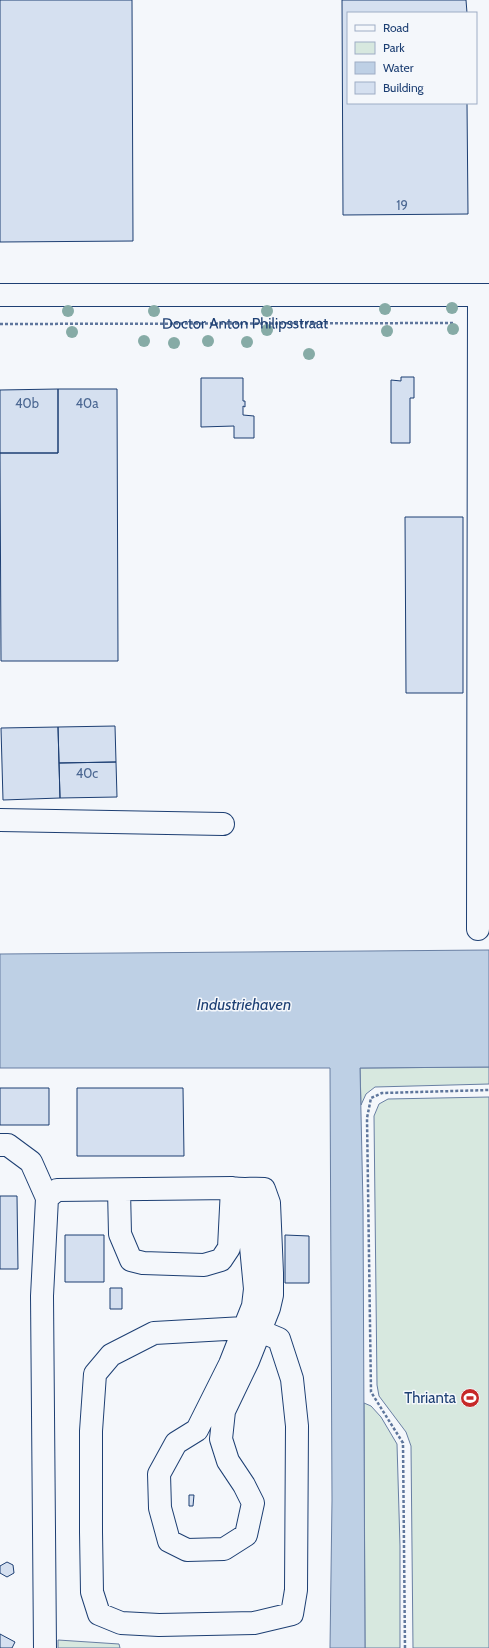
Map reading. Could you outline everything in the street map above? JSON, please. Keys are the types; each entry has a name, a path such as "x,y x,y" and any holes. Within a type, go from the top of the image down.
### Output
{"street":[{"name":"Doctor Anton Philipsstraat","path":"0,295 484,295"},
{"path":"478,929 479,323 484,295"},
{"path":"0,820 223,824"},
{"path":"0,1145 8,1145 31,1162 47,1198 42,1296 45,1648"},
{"path":"119,1190 120,1234 131,1260 143,1263 204,1264 221,1260 229,1248 238,1189"},
{"path":"47,1198 57,1190 264,1189 269,1203 272,1273 272,1295 269,1308 252,1330 230,1364 198,1430 176,1443 159,1474 160,1508 169,1541 187,1550 224,1549 246,1535 252,1503 244,1484 228,1461 221,1439 224,1411 252,1330"},
{"path":"252,1330 279,1339 292,1379 297,1426 297,1457 296,1590 292,1614 254,1623 159,1625 121,1623 99,1614 92,1592 91,1532 91,1431 95,1374 111,1355 154,1333 252,1330"}],"path":[{"name":"Doctor Anton Philipsstraat","path":"0,324 479,323"},
{"path":"405,1648 403,1443 371,1392 367,1118 371,1098 382,1093 489,1090"}],"green space":[{"path":"489,1067 489,1084 375,1087 366,1094 361,1105 360,1068"},
{"path":"489,1097 489,1648 413,1648 411,1446 406,1432 379,1396 377,1385 374,1116 379,1104 388,1099"},
{"path":"364,1403 371,1406 381,1417 397,1444 400,1546 400,1648 365,1648"},
{"path":"58,1640 119,1644 120,1648 58,1648"}],"water":[{"name":"Industriehaven","path":"489,950 489,1067 360,1068 363,1205 365,1648 330,1648 332,1500 330,1068 0,1068 0,954"}],"building":[{"path":"0,0 132,0 133,241 0,242"},
{"path":"342,0 466,0 467,12 347,12 347,104 467,104 468,214 343,215"},
{"path":"401,377 414,377 414,398 410,398 410,443 391,443 391,380 401,381"},
{"path":"201,378 243,378 243,401 245,401 245,407 243,406 243,415 254,416 254,438 234,438 234,426 201,427"},
{"path":"58,389 58,453 0,453 0,390"},
{"path":"58,389 117,389 118,661 1,661 0,453 58,453"},
{"path":"405,517 463,517 463,693 406,693"},
{"path":"115,726 116,762 59,763 58,727"},
{"path":"58,727 60,798 3,800 1,728"},
{"path":"116,762 117,797 60,798 59,763"},
{"path":"0,1088 49,1088 49,1125 0,1125"},
{"path":"77,1088 183,1088 184,1156 77,1156"},
{"path":"0,1196 17,1196 18,1269 0,1269"},
{"path":"65,1235 104,1235 104,1282 65,1282"},
{"path":"285,1235 309,1236 309,1283 285,1283"},
{"path":"110,1288 122,1288 122,1309 110,1309"},
{"path":"189,1495 194,1495 193,1506 189,1506"},
{"path":"7,1562 13,1565 14,1573 7,1577 0,1573 0,1566"},
{"path":"0,1634 15,1642 12,1648 0,1648"}],"place":[{"name":"Thrianta","path":"470,1398"}]}
